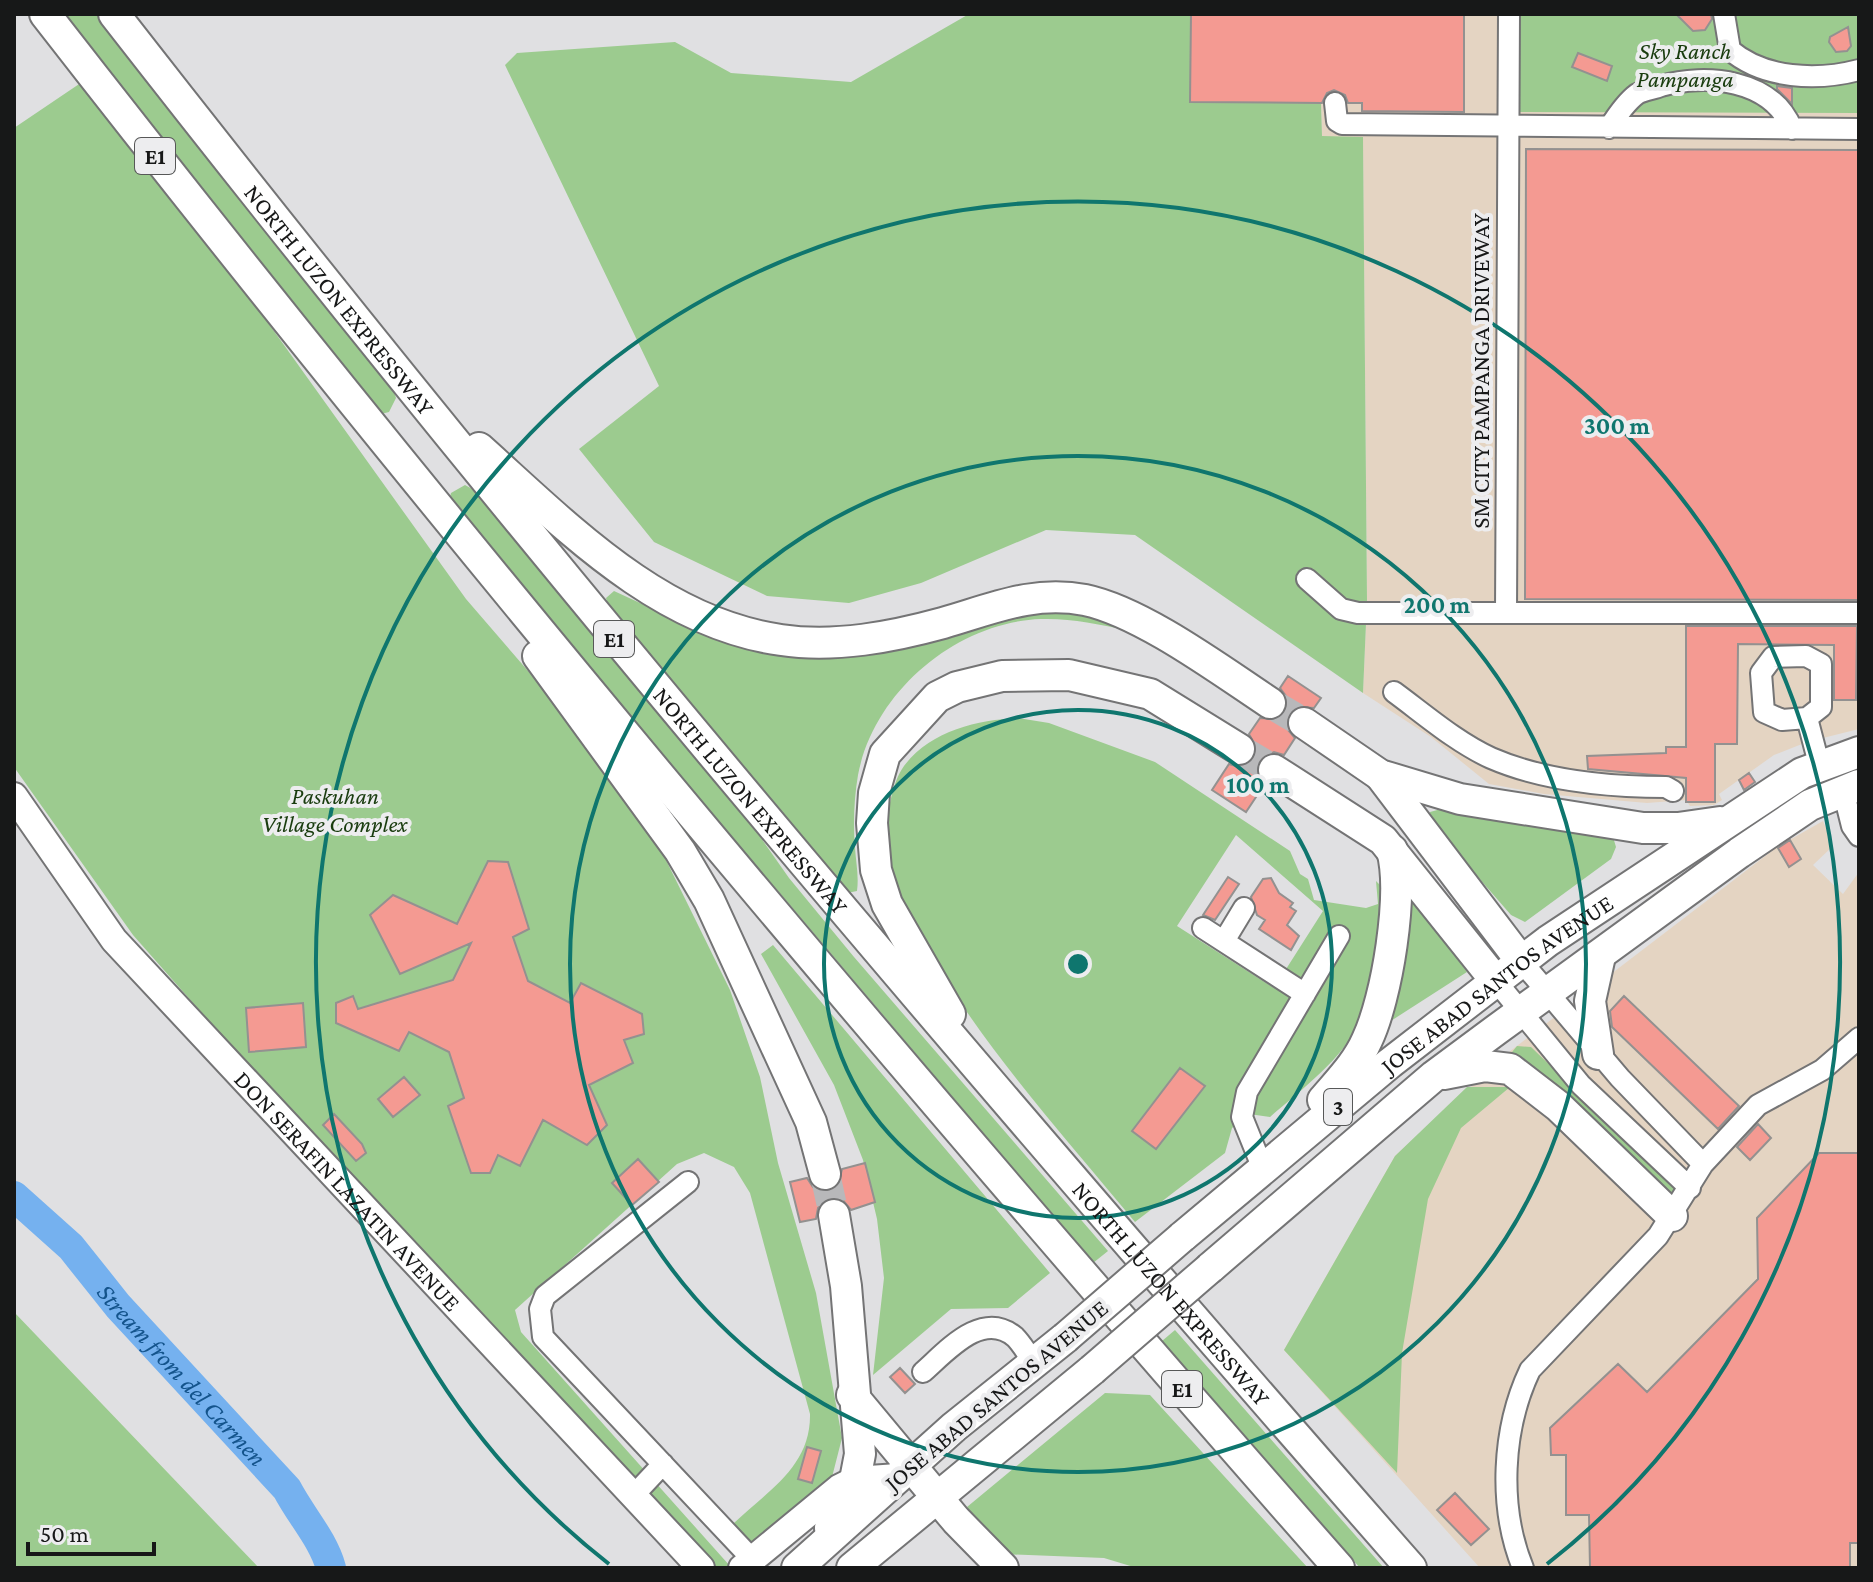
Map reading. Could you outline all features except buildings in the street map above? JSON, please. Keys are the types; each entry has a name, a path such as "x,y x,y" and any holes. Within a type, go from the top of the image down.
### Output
{"highway":[{"name":"E1","path":"45,14 266,298 1024,1210 1339,1568"},
{"name":"NORTH LUZON EXPRESSWAY","path":"114,14 400,377 603,626 1017,1116 1411,1568"},
{"path":"400,377 594,551 635,579 723,624 780,640 835,642 921,629 1024,598 1078,599 1114,610 1146,625 1270,703"},
{"path":"383,440 687,863 724,929 811,1122 825,1174"},
{"path":"1017,1116 915,958 887,904 876,870 872,823 874,793 885,754 937,697 957,687 1002,676 1069,675 1150,694 1239,749"},
{"path":"1304,723 1380,775 1460,799 1607,824 1678,828 1731,820"},
{"name":"JOSE ABAD SANTOS AVENUE","path":"797,1568 905,1471 1182,1237 1495,980 1819,764 1859,752"},
{"path":"1274,770 1356,819 1392,850 1495,980"},
{"path":"1380,775 1521,961"},
{"name":"JOSE ABAD SANTOS AVENUE","path":"852,1568 1092,1370 1434,1076 1739,853 1810,805 1851,787"},
{"path":"1263,1169 1352,1067 1372,1029 1397,906 1397,867 1392,850"},
{"path":"1598,1054 1590,1001 1600,956"},
{"path":"1434,1076 1485,1066 1510,1069 1558,1106 1672,1216"},
{"path":"820,1547 860,1454 852,1395 846,1286 834,1215"},
{"path":"852,1395 905,1471 939,1496 956,1520 1003,1568"}],"main road":[{"name":"DON SERAFIN LAZATIN AVENUE","path":"14,796 114,940 701,1568"},
{"path":"747,1564 847,1484 905,1471"}],"street":[{"name":"SM CITY PAMPANGA DRIVEWAY","path":"1506,613 1509,14"},
{"path":"1724,14 1730,50 1760,70 1777,74 1859,70"},
{"path":"1609,128 1638,93 1676,82 1699,80 1739,83 1759,92 1788,119 1792,129"},
{"path":"1335,103 1337,121 1342,124 1507,128 1859,129"},
{"path":"1307,579 1341,609 1358,613 1859,613"},
{"path":"1394,692 1489,757 1522,769 1587,782 1666,787 1673,791"},
{"path":"1807,718 1819,764"},
{"path":"1851,787 1852,826 1859,836"},
{"path":"1224,941 1244,908"},
{"path":"1203,928 1305,994"},
{"path":"1263,1169 1242,1117 1243,1103 1339,936"},
{"path":"1521,961 1598,1054 1703,1164"},
{"path":"1495,980 1581,1085 1690,1188"},
{"path":"1523,1568 1508,1513 1508,1451 1518,1395 1530,1370 1658,1236 1703,1164 1758,1105 1822,1070 1859,1038"},
{"path":"688,1182 545,1296 540,1309 543,1337 663,1464 747,1564"},
{"path":"923,1372 969,1332 989,1329 1013,1335 1034,1362"},
{"path":"633,1496 663,1464"}],"shaded area":[{"path":"1191,14 1859,14 1859,729 1807,742 1774,755 1719,794 1722,800 1714,805 1690,806 1686,800 1647,803 1544,794 1489,784 1431,737 1363,693 1367,600 1363,138 1322,137 1321,103 1190,102"},
{"path":"1823,821 1833,846 1813,865 1843,894 1859,872 1859,1568 1480,1568 1284,1350 1395,1156 1509,1052 1777,847"}],"green space":[{"path":"60,14 100,14 393,389 396,398 389,412 381,414"},
{"path":"969,14 1191,14 1191,102 1321,103 1322,136 1363,137 1367,600 1363,693 1135,535 1046,530 921,583 849,603 767,596 654,542 579,449 659,386 505,65 517,53 675,42 731,73 851,82"},
{"name":"Sky Ranch Pampanga","path":"1513,14 1859,14 1859,113 1511,112"},
{"name":"Paskuhan Village Complex","path":"91,76 466,599 585,737 665,858 730,990 760,1077 778,1163 816,1293 842,1438 831,1481 753,1546 734,1523 774,1488 796,1463 808,1432 810,1414 750,1193 734,1167 704,1153 677,1164 515,1310 521,1332 730,1566 712,1568 335,1164 133,935 14,767 14,128"},
{"path":"465,485 476,491 719,778 789,878 1108,1251 1093,1263 778,891 683,791 449,501 451,493"},
{"path":"614,591 690,626 744,644 973,623 1066,606 1126,630 1063,619 1010,623 979,633 950,648 924,667 901,690 867,744 858,775 855,802 857,891 847,893 611,616 606,598"},
{"path":"1002,719 1049,723 1155,762 1290,851 1300,874 1308,879 1314,900 1366,908 1378,904 1376,881 1388,893 1366,1008 1344,1048 1270,1117 1249,1114 1232,1128 1225,1153 1135,1222 970,1016 903,909 889,876 886,844 889,808 904,766 927,744 941,736 971,725","holes":["1236,835 1323,911 1274,988 1177,926"]},
{"path":"1441,809 1613,837 1616,847 1611,859 1525,922 1511,915 1431,823 1430,812"},
{"path":"1410,893 1467,972 1383,1026"},
{"path":"773,945 1050,1273 1008,1308 951,1309 873,1375 884,1278 877,1219 863,1160 834,1085 761,954"},
{"path":"1517,1046 1531,1047 1678,1189 1674,1198 1508,1057"},
{"path":"1467,1087 1510,1087 1461,1128 1428,1199 1402,1353 1397,1473 1284,1350 1395,1156"},
{"path":"14,1312 259,1568 14,1568"},
{"path":"1175,1330 1384,1568 1360,1568 1162,1341"},
{"path":"1105,1393 1150,1395 1308,1568 1137,1568 1104,1558 1002,1554 968,1519 967,1507"}],"waterway":[{"name":"Stream from del Carmen","path":"14,1196 71,1247 118,1306 287,1489 317,1537 331,1568"}],"tunnel":[{"path":"1270,703 1304,723"},
{"path":"1239,749 1274,770"},
{"path":"825,1174 834,1215"}]}
